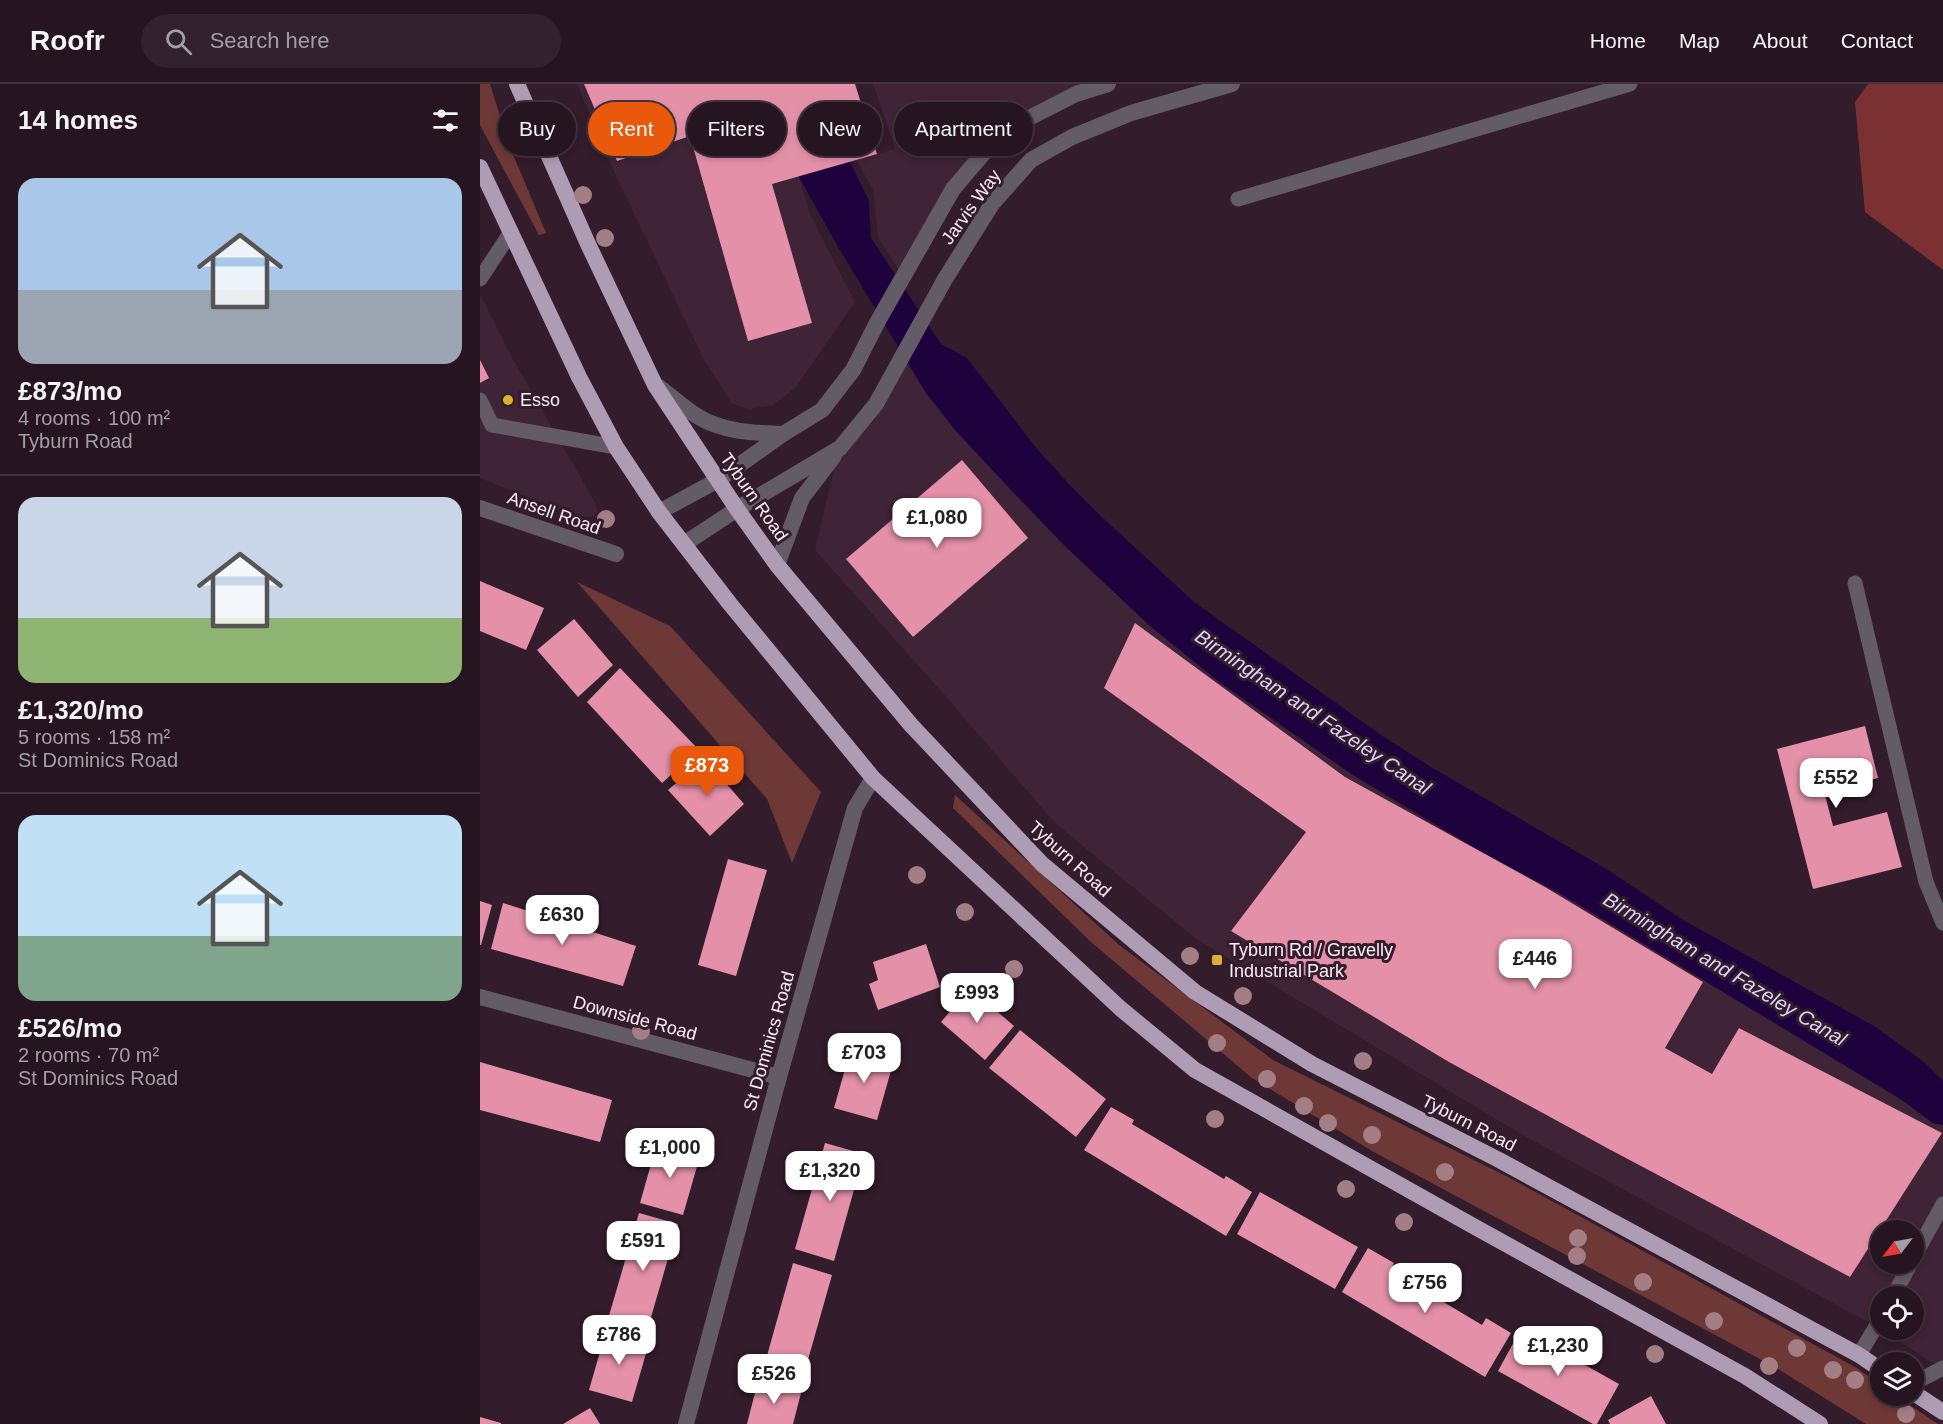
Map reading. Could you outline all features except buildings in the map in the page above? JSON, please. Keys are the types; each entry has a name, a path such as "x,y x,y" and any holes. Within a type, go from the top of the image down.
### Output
{"highway":[{"name":"Tyburn Road","path":"517,84 588,244 656,385 737,509 777,565 910,725 1042,864 1195,992 1312,1064 1499,1160 1870,1362"},
{"path":"480,167 579,377 616,447 659,512 730,604 873,778 1121,1009 1195,1070 1745,1376 1820,1424"},
{"path":"1924,1400 1943,1412"}],"street":[{"name":"Jarvis Way","path":"659,512 718,480 783,434 822,410 853,370 953,189 988,148 1029,118 1076,94 1108,84"},
{"name":"Jarvis Way","path":"840,448 876,404 945,279 992,204 1031,160 1072,137 1131,113 1232,84"},
{"path":"656,385 698,417 715,424 745,432 783,434"},
{"path":"684,544 737,509 840,448"},
{"path":"777,565 802,498 840,448"},
{"name":"Ansell Road","path":"480,508 616,554"},
{"name":"St Dominics Road","path":"686,1424 779,1077 855,808 873,778"},
{"name":"Downside Road","path":"480,997 779,1077"}],"lane":[{"path":"1238,199 1630,84"},
{"path":"480,279 511,232"},
{"path":"480,400 492,425 616,447"},
{"path":"1856,584 1926,882 1943,923"},
{"path":"1924,1239 1943,1204"},
{"path":"1859,1355 1870,1336"},
{"path":"1924,1378 1943,1368"}],"shaded area":[{"path":"480,84 490,84 498,110 498,156 514,156 546,233 539,235 480,125"},
{"path":"577,84 855,84 861,102 798,102 798,156 882,156 882,153 894,149 894,156 986,156 953,188 904,278 878,238 873,190 856,160 799,177 810,214 855,302 796,387 773,405 750,409 732,404 703,358 607,156 675,156 675,102 588,102 588,110"},
{"path":"873,84 1107,84 1033,113 1033,102 894,102 894,146 882,111 882,102 879,102"},
{"path":"1868,84 1943,84 1943,270 1865,212 1855,102"},
{"name":"Esso","path":"480,294 511,356 596,504 597,513 592,517 580,518 480,478"},
{"path":"903,357 926,393 956,431 1065,546 1149,625 1219,682 1353,775 1419,816 1561,894 1902,1100 1933,1123 1943,1125 1943,1370 1924,1357 1924,1352 1916,1352 1898,1340 1924,1340 1924,1286 1870,1286 1870,1323 1519,1133 1196,939 1055,823 815,550 839,448"},
{"path":"577,582 670,626 821,792 792,863 767,799"},
{"path":"955,795 1118,944 1273,1060 1508,1177 1855,1367 1870,1377 1870,1406 1911,1406 1938,1424 1866,1424 1773,1366 1372,1151 1252,1078 1091,942 953,808"}],"water":[{"name":"Birmingham and Fazeley Canal","path":"769,84 798,112 798,156 844,156 850,162 869,201 871,238 941,344 967,358 1037,449 1067,482 1194,602 1381,735 1431,767 1608,870 1683,920 1874,1026 1924,1062 1943,1081 1943,1125 1933,1123 1902,1100 1561,894 1485,854 1353,775 1219,682 1149,625 1065,546 1010,489 956,431 926,393 799,177 786,137 786,102 775,102"}],"place":[{"name":"Esso","path":"508,400"},
{"name":"Tyburn Rd / Gravelly Industrial Park","path":"1217,960"}]}
